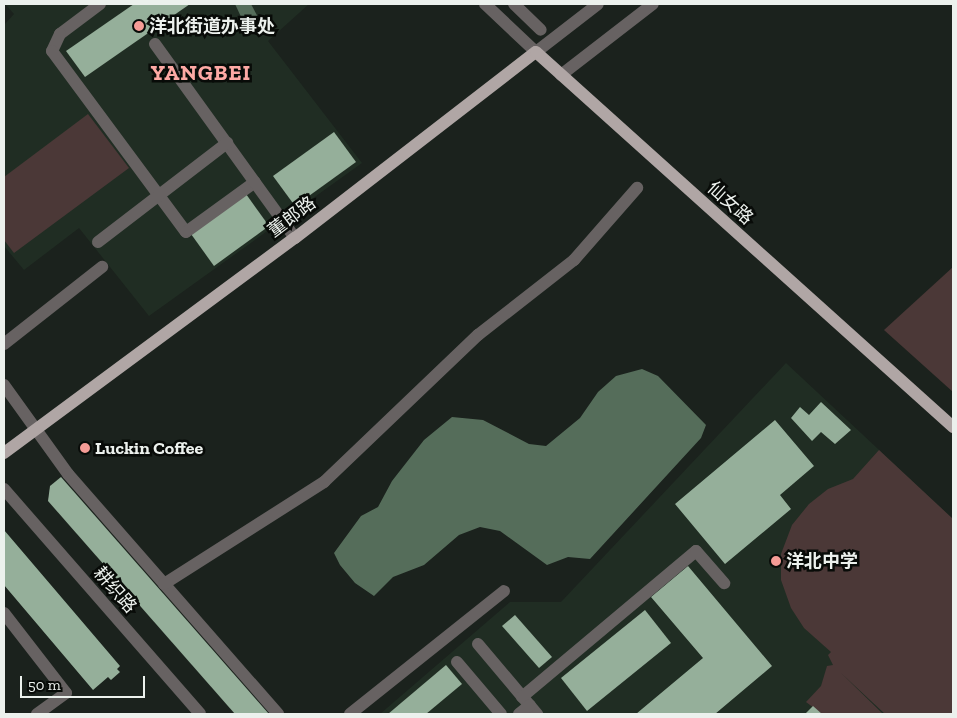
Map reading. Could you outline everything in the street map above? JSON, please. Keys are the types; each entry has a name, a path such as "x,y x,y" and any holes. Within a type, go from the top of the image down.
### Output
{"main road":[{"name":"仙女路","path":"536,52 953,427"},
{"name":"董郎路","path":"4,453 295,238 536,52"}],"street":[{"path":"100,4 60,34 52,51 186,232 255,182"},
{"name":"仙女路","path":"485,4 536,52"},
{"path":"502,20 517,4 541,30"},
{"name":"董郎路","path":"536,52 598,4"},
{"path":"561,75 653,4"},
{"path":"155,44 295,238"},
{"path":"98,242 227,143"},
{"path":"164,584 324,482 478,335 574,260 637,188"},
{"path":"4,344 102,267"},
{"path":"4,385 68,474 278,714"},
{"name":"耕织路","path":"4,489 200,714"},
{"path":"519,714 696,551 724,583"},
{"path":"350,714 504,591"},
{"path":"4,613 66,693 37,714"},
{"path":"478,644 530,705"},
{"path":"457,662 501,714"}],"shaded area":[{"path":"5,4 309,4 268,41 362,163 149,316 79,228 24,270 4,246 4,25 14,14"},
{"path":"235,4 251,4 259,19 252,24 243,21"},
{"path":"88,114 129,168 14,253 4,240 4,177"},
{"path":"953,267 953,392 884,330"},
{"name":"洋北中学","path":"786,363 953,519 953,714 380,714 510,602 561,602"},
{"path":"642,369 658,376 706,425 701,438 590,559 568,557 547,565 500,531 480,527 459,535 424,565 393,577 374,596 355,583 340,565 334,553 361,516 378,507 392,481 424,440 452,417 483,420 529,444 546,446 580,418 598,392 616,376"},
{"path":"879,450 953,519 953,714 885,714 841,673 883,714 822,714 806,702 821,686 827,666 833,665 828,655 831,652 804,628 791,608 781,580 781,554 792,525 809,504 828,489 853,479"}],"building":[{"path":"134,4 190,4 85,77 66,51"},
{"path":"334,132 356,162 295,206 273,176"},
{"path":"246,194 269,226 214,266 191,234"},
{"path":"821,402 851,430 835,444 821,432 812,441 791,418 800,407 809,415"},
{"path":"775,420 814,466 780,495 791,509 725,564 675,504"},
{"path":"61,477 269,714 235,714 48,501 50,486"},
{"path":"4,530 120,666 117,669 120,672 111,680 108,677 93,690 4,585"},
{"path":"688,566 772,666 715,714 636,714 703,658 651,597"},
{"path":"645,610 671,643 587,711 561,678"},
{"path":"515,615 552,657 539,668 502,626"},
{"path":"446,665 462,684 426,714 388,714"},
{"path":"813,706 822,714 805,714"}],"place":[{"name":"洋北街道办事处","path":"139,26"},
{"name":"Luckin Coffee","path":"85,448"},
{"name":"洋北中学","path":"776,561"}],"district":[{"name":"YANGBEI","path":"201,73"}]}
